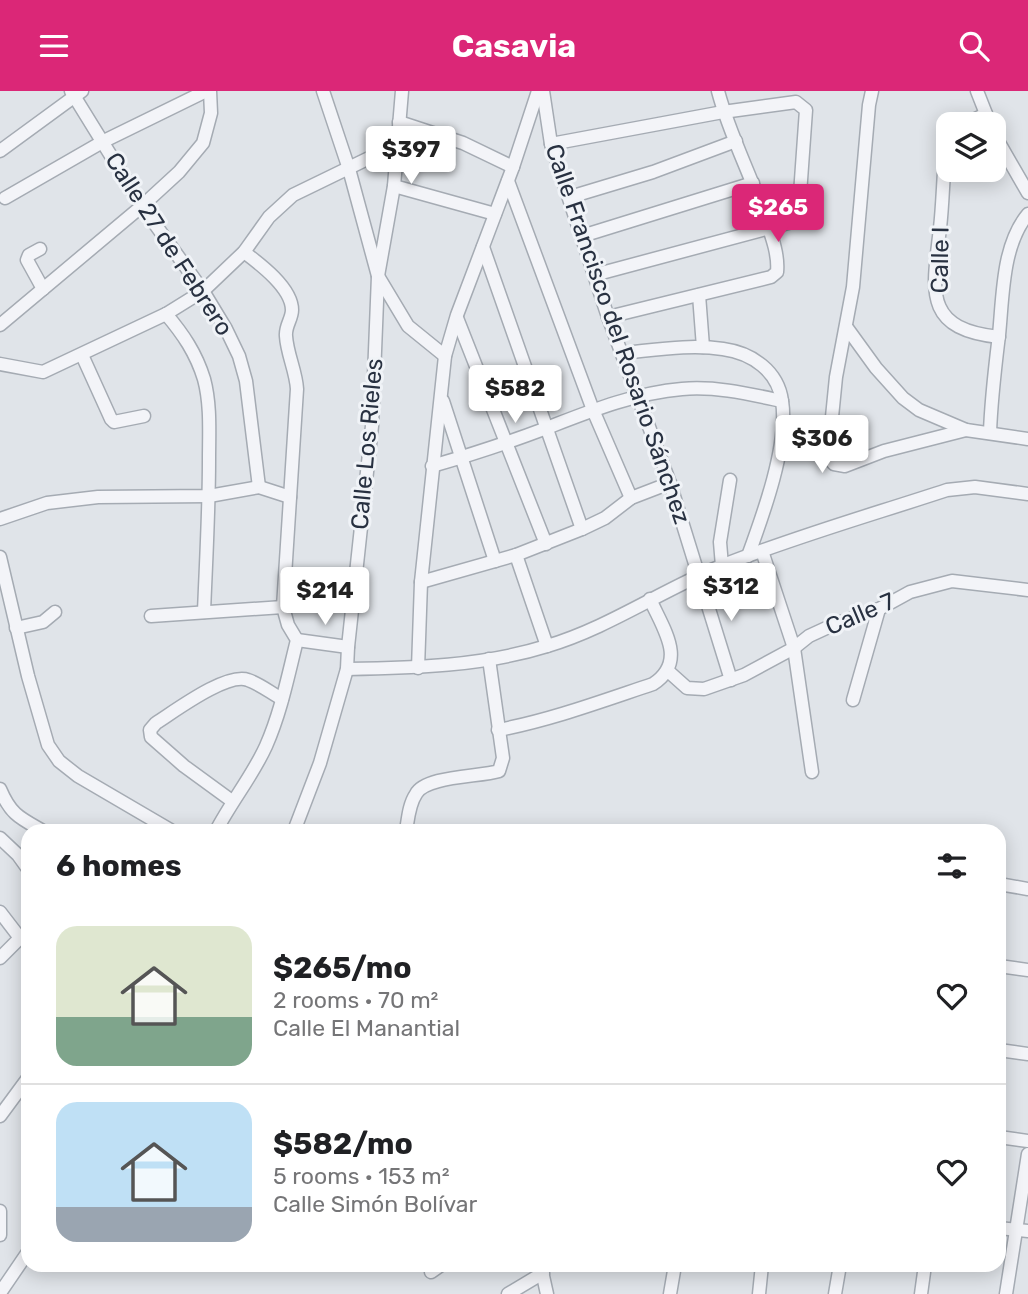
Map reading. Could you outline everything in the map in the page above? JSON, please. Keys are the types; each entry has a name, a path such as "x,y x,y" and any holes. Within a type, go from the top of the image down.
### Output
{"street":[{"path":"0,325 142,207 178,172 203,143 211,113 208,91 104,141 5,198"},
{"path":"323,91 349,169 378,276 408,326 444,356"},
{"name":"Calle Los Rieles","path":"297,824 320,762 347,669 372,426 378,276 394,186 402,91"},
{"path":"418,668 421,582 444,356 538,91"},
{"name":"Calle Francisco del Rosario Sánchez","path":"543,91 551,144 608,317 670,483 731,680"},
{"path":"608,317 771,277 777,272 778,263 770,229 723,112 718,91"},
{"path":"872,91 853,286 836,377 828,457 834,464 845,466 884,451 966,430"},
{"path":"977,91 985,112"},
{"path":"2,146 75,93"},
{"name":"Calle 27 de Febrero","path":"75,93 142,207 203,291 226,329 243,369 259,487"},
{"path":"551,144 723,112 796,102 806,110 799,208 792,222 594,275"},
{"path":"399,122 463,143 513,167"},
{"path":"570,197 653,172 736,141"},
{"path":"0,364 43,372 166,314 203,291 244,252 280,204 293,195 398,145"},
{"path":"1006,155 1028,193"},
{"path":"508,181 593,410 631,498"},
{"name":"Calle I","path":"943,182 935,263 936,301 955,327 973,335 999,337"},
{"path":"582,236 753,183"},
{"path":"394,186 495,215"},
{"path":"990,433 1006,276 1013,244 1028,214"},
{"path":"483,247 583,529"},
{"path":"40,249 29,255 27,260 43,289"},
{"path":"220,824 264,749 281,708 297,641 288,625 283,607 297,389 296,372 286,337 292,312 291,303 272,273 244,252"},
{"path":"699,295 703,347"},
{"path":"166,314 190,344 203,378 209,432 204,612"},
{"path":"457,318 546,544"},
{"path":"847,328 876,368 903,398 919,410 966,430 1028,439"},
{"path":"622,353 703,347 739,352 768,369 776,382 782,401 782,429 773,478 748,556"},
{"path":"82,355 111,419 119,422 144,416"},
{"path":"432,466 593,410 638,397 681,389 741,392 782,401"},
{"path":"441,397 495,561"},
{"path":"722,566 720,542 730,480"},
{"path":"421,582 546,544 604,518 631,498 670,483"},
{"path":"0,519 47,503 98,497 209,496 259,487 290,497"},
{"path":"347,669 418,668 489,659 547,646 614,618 722,566 947,490 975,487 1028,494"},
{"path":"762,551 794,648 813,772"},
{"path":"516,555 547,646"},
{"path":"0,557 48,745 59,761 78,775 160,824"},
{"name":"Calle 7","path":"668,671 687,688 704,689 731,680 835,624 879,609 910,592 951,581 1028,590"},
{"path":"498,730 526,725 653,684 668,671 673,660 650,599"},
{"path":"151,616 283,607"},
{"path":"853,700 879,609"},
{"path":"16,628 43,622 55,612"},
{"path":"297,641 348,647"},
{"path":"407,824 416,792 424,784 484,776 499,771 503,758 489,659"},
{"path":"232,801 184,766 151,737 150,730 156,723 218,686 240,678 282,699"},
{"path":"0,789 7,806 31,824"},
{"path":"0,838 21,859"},
{"path":"1006,885 1028,888"},
{"path":"0,912 21,936"},
{"path":"0,958 21,942"},
{"path":"1006,967 1028,970"},
{"path":"1006,1051 1028,1054"},
{"path":"0,1115 21,1087"},
{"path":"1006,1138 1028,1141"},
{"path":"1006,1294 1021,1231 1028,1154"},
{"path":"0,1211 0,1235"},
{"path":"0,1293 21,1262"},
{"path":"508,1294 538,1272"},
{"path":"543,1272 547,1294"},
{"path":"670,1294 673,1272"},
{"path":"759,1294 761,1272"},
{"path":"835,1294 839,1272"},
{"path":"921,1294 924,1272"}]}
